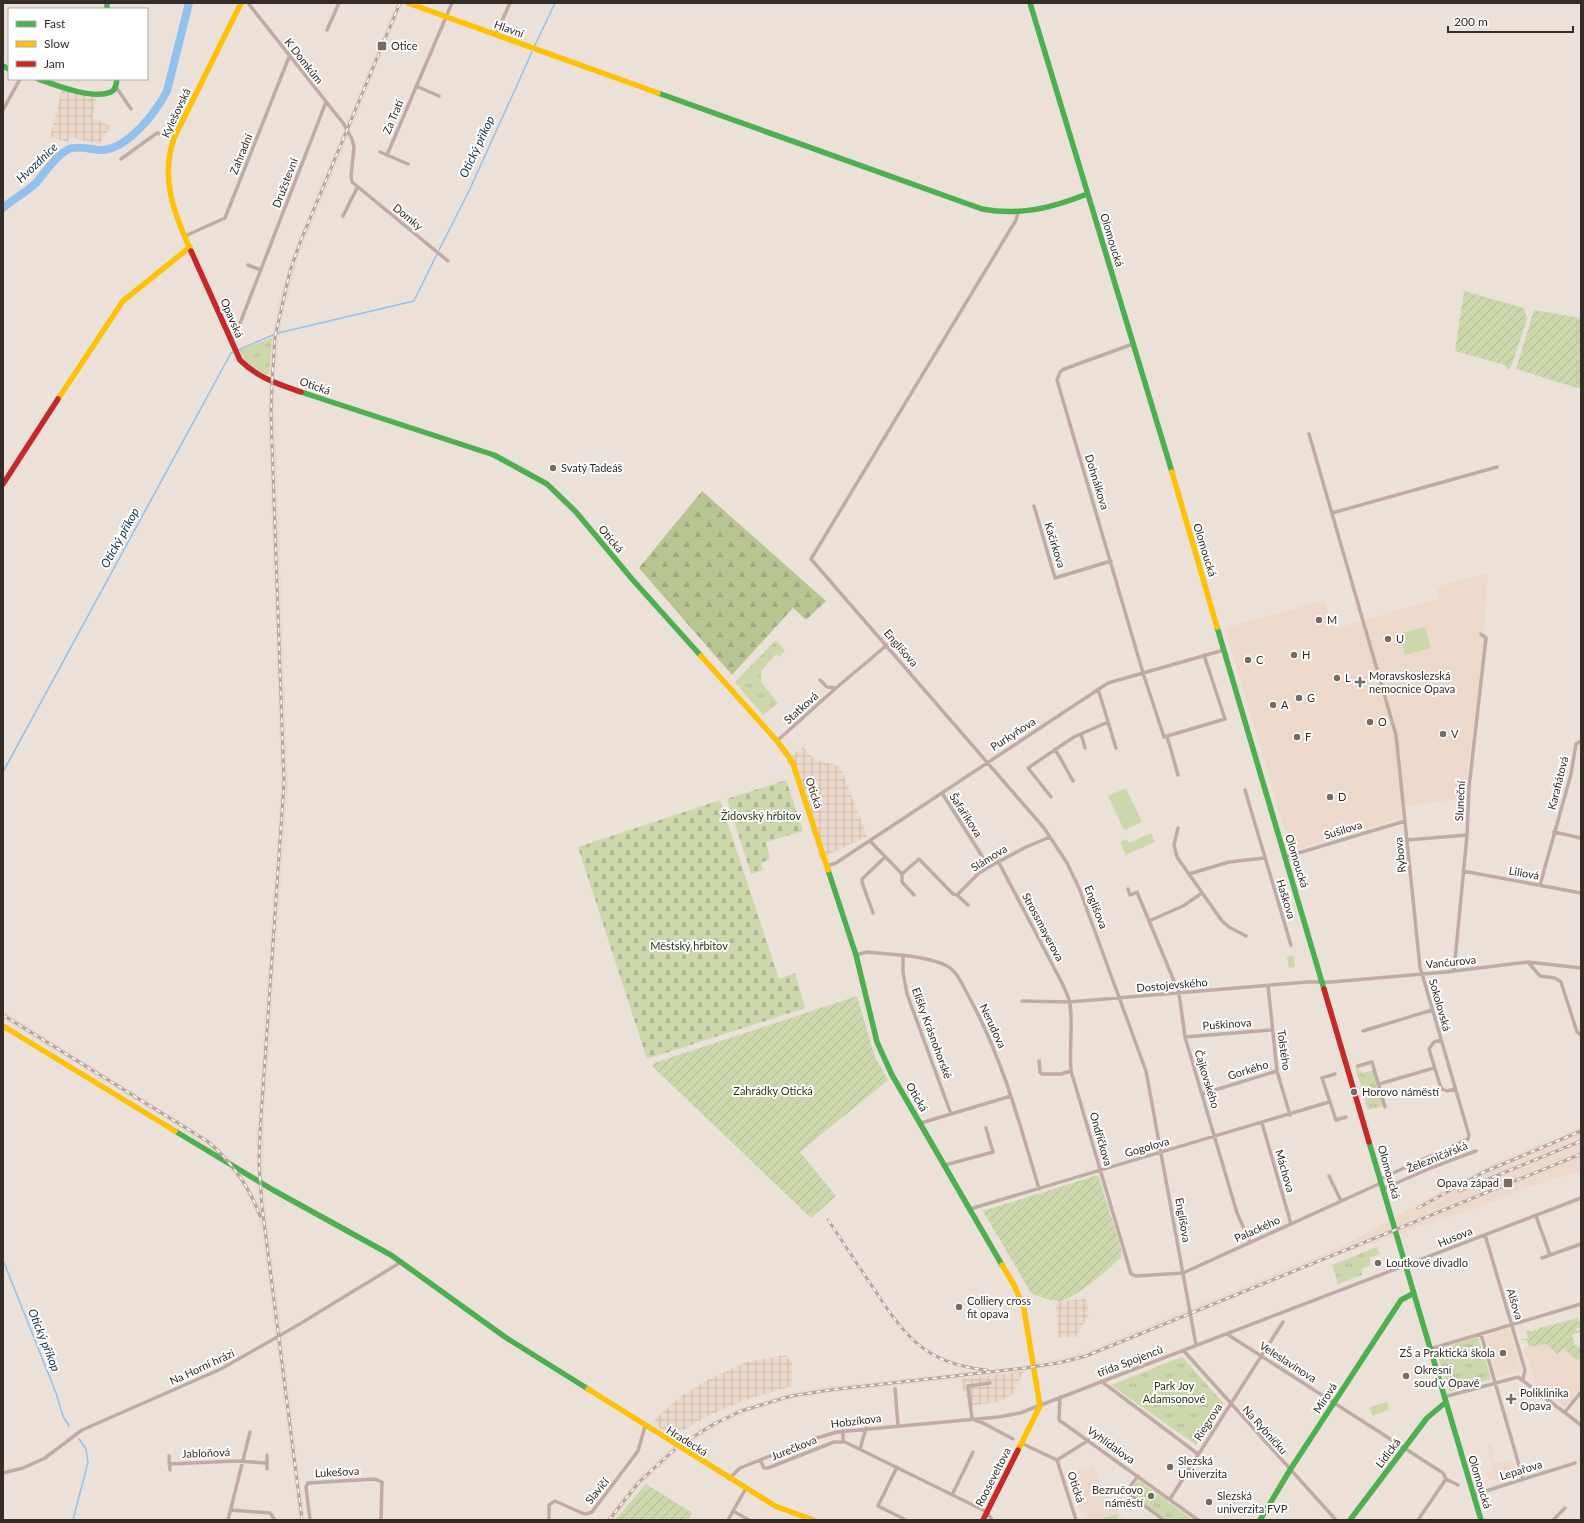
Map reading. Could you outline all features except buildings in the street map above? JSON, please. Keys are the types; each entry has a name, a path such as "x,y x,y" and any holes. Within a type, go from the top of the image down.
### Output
{"main road":[{"name":"Kylešovská","path":"190,247 169,186 169,158 174,138 241,3"},
{"name":"Hlavní","path":"408,3 974,206 997,212 1018,213 1046,209 1087,194"},
{"name":"Olomoucká","path":"1030,3 1324,982 1481,1520"},
{"path":"41,80 61,86 100,93 111,92 116,87 117,80"},
{"path":"3,484 107,323 123,301 190,247"},
{"name":"Opavská","path":"190,247 234,350 244,365 251,371 272,382"},
{"name":"Otická","path":"272,382 494,455 547,484 576,512 632,579 787,753 794,767 856,955 874,1031 880,1048 892,1075 1021,1297 1040,1406"},
{"name":"Hradecká","path":"3,1026 273,1190 401,1261 485,1324 729,1479 779,1507 813,1520"},
{"name":"Mírová","path":"1260,1520 1290,1470 1401,1300 1414,1293"},
{"name":"Lidická","path":"1350,1520 1427,1418 1445,1399"},
{"path":"1021,1443 1040,1406"},
{"name":"Rooseveltova","path":"983,1520 1021,1443"}],"street":[{"name":"K Domkům","path":"248,3 347,130 354,147 351,176 352,182 357,188"},
{"path":"327,30 339,3"},
{"name":"Za Tratí","path":"387,155 452,3"},
{"path":"496,34 510,3"},
{"name":"Zahradní","path":"185,236 225,218 289,57"},
{"path":"3,110 19,80"},
{"path":"416,86 439,96"},
{"path":"116,87 131,109"},
{"name":"Družstevní","path":"231,341 237,331 326,102"},
{"path":"121,159 157,133 174,138"},
{"path":"380,152 408,164"},
{"path":"343,216 357,188"},
{"name":"Domky","path":"357,188 448,260"},
{"name":"Englišova","path":"1018,213 1016,220 811,559 988,762 1050,837 1067,863 1079,888 1146,1071 1196,1345"},
{"path":"248,265 261,270"},
{"name":"Dohnálkova","path":"1133,344 1064,369 1057,377 1143,673"},
{"name":"Rybova","path":"1309,434 1396,735 1421,974"},
{"path":"1332,513 1497,467"},
{"name":"Kačírkova","path":"1034,506 1055,578 1111,561"},
{"name":"Sluneční","path":"1454,971 1467,835 1469,787 1486,638 1481,634"},
{"path":"820,680 828,687 836,688 886,645"},
{"name":"Purkyňova","path":"827,866 836,863 870,841 1108,683 1224,650"},
{"path":"1143,673 1164,737 1225,719 1204,655"},
{"name":"Statková","path":"777,741 836,688"},
{"path":"1098,689 1116,748"},
{"path":"1051,797 1028,768 1055,749 1081,734 1108,722"},
{"path":"1081,734 1086,748"},
{"path":"1167,736 1178,775"},
{"name":"Karafiátová","path":"1540,885 1571,774 1576,744 1581,741"},
{"path":"1055,749 1073,781"},
{"name":"Haškova","path":"1245,790 1291,945"},
{"name":"Šafaříkova","path":"942,793 989,867"},
{"name":"Sušilova","path":"1286,857 1405,821"},
{"path":"1178,828 1174,849 1177,857 1225,924 1246,936"},
{"path":"1554,832 1581,838"},
{"path":"1407,840 1467,835"},
{"name":"Slámova","path":"956,895 979,873 998,861 1050,837"},
{"path":"870,841 902,874 902,882 914,895"},
{"path":"873,913 862,879 885,857"},
{"path":"1189,874 1229,862 1264,858"},
{"path":"902,874 919,859 953,894 968,905"},
{"name":"Strossmayerova","path":"998,861 1062,983 1070,1002"},
{"name":"Liliová","path":"1463,872 1581,893"},
{"name":"Čajkovského","path":"1128,889 1130,895 1137,892 1179,993 1185,1037 1237,1214 1250,1242"},
{"path":"1149,921 1183,906 1202,893"},
{"name":"Nerudova","path":"856,955 867,952 933,961 949,966 959,977 983,1023 1003,1069 1039,1189"},
{"name":"Elišky Krásnohorské","path":"903,956 903,972 909,1001 951,1114"},
{"path":"1528,962 1540,976 1555,978 1561,982 1577,1032 1581,1035"},
{"name":"Vančurova","path":"1324,982 1454,971 1528,962 1581,968"},
{"name":"Sokolovská","path":"1382,1184 1468,1139 1469,1135 1421,974"},
{"name":"Dostojevského","path":"1022,1001 1070,1002 1324,982"},
{"name":"Tolstého","path":"1268,986 1271,1030 1277,1071 1290,1115"},
{"name":"Ondříčkova","path":"1070,1002 1071,1020 1069,1055 1071,1071 1131,1274 1136,1276"},
{"path":"1363,1031 1432,1010"},
{"name":"Puškinova","path":"1185,1037 1271,1030"},
{"name":"Sokolovská","path":"1441,1040 1434,1042 1429,1049 1434,1068 1442,1089 1447,1091 1455,1089"},
{"path":"1040,1062 1040,1072 1042,1074 1061,1074 1071,1071"},
{"path":"1358,1066 1372,1062 1385,1107"},
{"path":"1379,1084 1434,1068"},
{"name":"Gorkého","path":"1202,1094 1277,1071"},
{"path":"1335,1074 1322,1078 1336,1120 1346,1117"},
{"path":"921,1124 1011,1096"},
{"name":"Gogolova","path":"970,1208 1162,1153 1330,1102"},
{"name":"Máchova","path":"1262,1123 1291,1224"},
{"path":"945,1165 993,1152 986,1128"},
{"name":"Železničářská","path":"1382,1184 1476,1151"},
{"path":"1329,1176 1341,1201"},
{"name":"Palackého","path":"1136,1276 1183,1272 1382,1184"},
{"name":"Husova","path":"1227,1334 1581,1198"},
{"path":"1536,1216 1550,1255"},
{"name":"Alšova","path":"1485,1235 1525,1370 1523,1379"},
{"path":"1542,1258 1581,1244"},
{"name":"Na Horní hrázi","path":"3,1473 23,1468 41,1460 80,1430 221,1369 298,1325 401,1261"},
{"path":"1430,1349 1580,1304 1581,1309"},
{"name":"Riegrova","path":"1170,1499 1260,1355 1283,1322"},
{"name":"třída Spojenců","path":"1040,1406 1101,1381 1227,1334"},
{"name":"Veleslavínova","path":"1227,1334 1405,1448 1444,1474 1446,1480 1458,1485"},
{"path":"1481,1334 1523,1479"},
{"name":"Na Rybníčku","path":"1183,1350 1336,1520"},
{"path":"1445,1399 1516,1376 1523,1379 1581,1425"},
{"path":"1101,1381 1198,1454"},
{"path":"972,1419 968,1386 990,1383"},
{"path":"895,1389 898,1425"},
{"path":"1565,1412 1581,1392"},
{"name":"Vyhlídalova","path":"1060,1397 1059,1420 1170,1499"},
{"name":"Hobzíkova","path":"729,1479 738,1469 810,1440 843,1431 1010,1416 1040,1406"},
{"name":"Hobzíkova","path":"972,1419 983,1423 1013,1439"},
{"name":"Slavičí","path":"549,1520 549,1505 555,1501 582,1513 588,1514 592,1512 638,1451 645,1426"},
{"path":"860,1449 866,1428"},
{"path":"843,1431 843,1441 987,1512 992,1520"},
{"name":"Jabloňová","path":"228,1520 250,1432"},
{"path":"1021,1443 1057,1460 1088,1440"},
{"name":"Jurečkova","path":"760,1460 764,1468 768,1468 834,1442 843,1441"},
{"path":"952,1495 973,1452"},
{"path":"267,1455 267,1469"},
{"path":"169,1456 170,1470"},
{"name":"Otická","path":"1057,1460 1076,1520"},
{"name":"Jabloňová","path":"169,1464 242,1462 267,1463"},
{"name":"Lepařova","path":"1474,1495 1575,1463"},
{"path":"897,1467 878,1506 906,1520"},
{"path":"1138,1476 1126,1492 1164,1520"},
{"path":"1418,1520 1446,1480"},
{"name":"Lukešova","path":"310,1520 306,1487 308,1483 381,1481 381,1520"},
{"path":"728,1520 746,1488"},
{"path":"1170,1499 1198,1520"},
{"path":"1553,1520 1565,1508"},
{"path":"231,1510 270,1513 276,1520"},
{"path":"733,1511 749,1520"}],"shaded area":[{"path":"396,3 403,3 299,256 283,313 275,369 275,415 288,784 264,1117 263,1174 305,1520 299,1520 264,1246 258,1219 245,1189 231,1168 206,1144 3,1019 3,1011 212,1141 236,1164 259,1204 256,1142 281,784 268,415 272,338 280,295 293,254"},
{"path":"62,90 97,97 92,118 111,126 99,144 69,137 68,142 50,137"},
{"name":"Moravskoslezská nemocnice Opava","path":"1488,573 1484,631 1481,632 1481,636 1484,640 1483,652 1464,798 1400,807 1401,818 1291,851 1225,628 1325,600 1334,629 1439,598 1436,587"},
{"path":"803,747 815,760 840,766 867,836 820,859 796,777 786,760"},
{"path":"1581,1127 1581,1171 1532,1186 1480,1207 1342,1254 1079,1361 1023,1372 817,1394 784,1401 742,1414 714,1428 675,1453 639,1487 613,1520 605,1520 634,1482 671,1448 711,1423 740,1408 783,1395 816,1388 1022,1366 1077,1355 1339,1248 1489,1165"},
{"path":"1086,1299 1089,1314 1076,1337 1058,1338 1056,1302"},
{"name":"ZŠ a Praktická škola","path":"1509,1329 1521,1370 1497,1377 1485,1336"},
{"path":"1547,1344 1553,1349 1565,1348 1566,1351 1581,1363 1581,1388 1565,1407 1536,1384 1524,1349"},
{"path":"786,1355 792,1363 792,1386 745,1400 705,1417 673,1437 654,1424 656,1418 680,1397 706,1381 746,1362"},
{"path":"1023,1372 1013,1394 998,1402 968,1406 961,1379"},
{"path":"1492,1445 1495,1454 1492,1456 1495,1464 1512,1460 1516,1473 1502,1476 1494,1480 1489,1480 1487,1472 1495,1469 1493,1469 1487,1446"},
{"path":"1094,1466 1101,1487 1110,1484 1112,1488 1106,1491 1108,1498 1124,1520 1086,1520 1083,1510 1080,1511 1067,1474"}],"green space":[{"path":"1464,291 1524,308 1527,319 1511,367 1508,371 1505,365 1455,351"},
{"path":"1534,310 1581,318 1581,389 1516,369"},
{"path":"272,338 268,375 251,366 244,359 239,350"},
{"path":"702,491 826,601 807,619 805,619 793,608 732,675 639,568"},
{"path":"1425,627 1431,648 1405,655 1399,634"},
{"path":"775,641 777,641 785,651 779,657 776,654 761,671 761,682 778,703 763,715 735,682"},
{"name":"Židovský hřbitov","path":"786,780 803,831 766,842 770,859 761,863 763,870 751,874 727,799"},
{"path":"1126,788 1142,822 1124,830 1108,796"},
{"name":"Městský hřbitov","path":"720,800 779,979 795,973 805,1008 647,1059 578,847"},
{"path":"1151,833 1155,842 1126,855 1120,842 1127,839 1129,843"},
{"path":"1293,955 1295,967 1289,968 1287,957"},
{"name":"Zahrádky Otická","path":"857,996 875,1057 888,1080 800,1152 836,1196 811,1218 652,1066 654,1063"},
{"path":"1357,1065 1362,1073 1374,1070 1384,1106 1368,1110 1355,1066"},
{"path":"1098,1175 1121,1248 1121,1258 1075,1295 1067,1299 1053,1301 1031,1293 983,1211"},
{"path":"1377,1247 1380,1254 1370,1258 1370,1265 1362,1269 1362,1275 1338,1284 1332,1265"},
{"path":"1578,1318 1581,1327 1576,1329 1577,1331 1581,1331 1572,1335 1575,1345 1580,1347 1581,1359 1576,1360 1566,1351 1565,1348 1557,1354 1547,1344 1529,1347 1527,1341 1521,1339 1528,1338 1526,1330 1532,1332 1533,1330 1539,1330 1539,1328"},
{"path":"1478,1337 1491,1379 1450,1391 1448,1389 1436,1350"},
{"name":"Park Joy Adamsonové","path":"1182,1357 1224,1404 1196,1445 1111,1385"},
{"path":"1387,1402 1389,1410 1372,1416 1370,1407"},
{"path":"1138,1480 1193,1520 1168,1520 1130,1493"},
{"path":"646,1484 692,1513 688,1520 615,1520"},
{"path":"1117,1514 1118,1520 1104,1520 1103,1518"}],"waterway":[{"name":"Hvozdnice","path":"3,208 35,184 55,160 69,149 81,148 102,150 112,148 122,143 140,128 156,109 167,91 189,3"},
{"name":"Otický příkop","path":"535,45 555,3"},
{"name":"Otický příkop","path":"439,250 469,191 532,52"},
{"name":"Otický příkop","path":"278,333 414,301 437,254"},
{"name":"Otický příkop","path":"3,772 231,353 273,335"},
{"name":"Otický příkop","path":"3,1260 56,1393 63,1416 69,1426"},
{"name":"Otický příkop","path":"73,1520 88,1462 86,1449 79,1439"}],"railway":[{"path":"302,1520 262,1206 259,1166 284,783 271,415 272,382 275,337 290,271 301,240 400,3"},
{"path":"3,1015 207,1141 224,1157 239,1175 251,1195 260,1216"},
{"path":"1418,1208 1484,1172 1581,1131"},
{"path":"1459,1191 1581,1141"},
{"path":"683,1443 714,1424 741,1411 791,1396 830,1390 1025,1368 1058,1363 1086,1356 1581,1154"},
{"path":"828,1220 906,1333 931,1354 965,1367 987,1370"},
{"path":"609,1520 639,1482 674,1450"}],"traffic: fast":[{"path":"107,3 107,8"},
{"path":"1030,3 1172,472"},
{"path":"3,66 8,68"},
{"path":"41,80 74,91 94,94 103,94 113,91 116,87 117,80"},
{"path":"658,93 982,209 1010,212 1023,211 1048,207 1087,194"},
{"path":"301,392 494,455 547,484 576,512 632,579 701,656"},
{"path":"1217,627 1324,989"},
{"path":"828,870 856,955 877,1042 892,1075 1002,1265"},
{"path":"175,1131 273,1190 391,1255 505,1337 588,1389"},
{"path":"1369,1142 1481,1520"},
{"path":"1260,1520 1290,1470 1401,1300 1414,1293"},
{"path":"1350,1520 1427,1418 1446,1402"}],"traffic: slow":[{"path":"191,251 174,210 169,182 168,167 170,153 174,138 241,3"},
{"path":"408,3 658,93"},
{"path":"58,399 123,301 190,247"},
{"path":"1172,472 1217,627"},
{"path":"701,656 777,741 792,761 828,870"},
{"path":"3,1026 175,1131"},
{"path":"1002,1265 1014,1285 1024,1309 1040,1406 1018,1450"},
{"path":"588,1389 775,1506 813,1520"}],"traffic: jam":[{"path":"191,251 240,360 261,376 301,392"},
{"path":"3,484 58,399"},
{"path":"1324,989 1369,1142"},
{"path":"983,1520 1018,1450"}],"place":[{"name":"Otice","path":"382,46"},
{"name":"Svatý Tadeáš","path":"553,468"},
{"name":"M","path":"1319,620"},
{"name":"U","path":"1388,639"},
{"name":"H","path":"1294,655"},
{"name":"C","path":"1248,660"},
{"name":"L","path":"1337,678"},
{"name":"Moravskoslezská nemocnice Opava","path":"1360,682"},
{"name":"G","path":"1299,698"},
{"name":"A","path":"1273,705"},
{"name":"O","path":"1370,722"},
{"name":"V","path":"1443,734"},
{"name":"F","path":"1297,737"},
{"name":"D","path":"1330,797"},
{"name":"Horovo náměstí","path":"1354,1092"},
{"name":"Opava západ","path":"1508,1183"},
{"name":"Loutkové divadlo","path":"1378,1263"},
{"name":"Colliery cross fit opava","path":"959,1307"},
{"name":"ZŠ a Praktická škola","path":"1503,1353"},
{"name":"Okresní soud v Opavě","path":"1406,1376"},
{"name":"Poliklinika Opava","path":"1511,1399"},
{"name":"Slezská Univerzita","path":"1170,1467"},
{"name":"Bezručovo náměstí","path":"1151,1496"},
{"name":"Slezská univerzita FVP","path":"1209,1502"}]}
